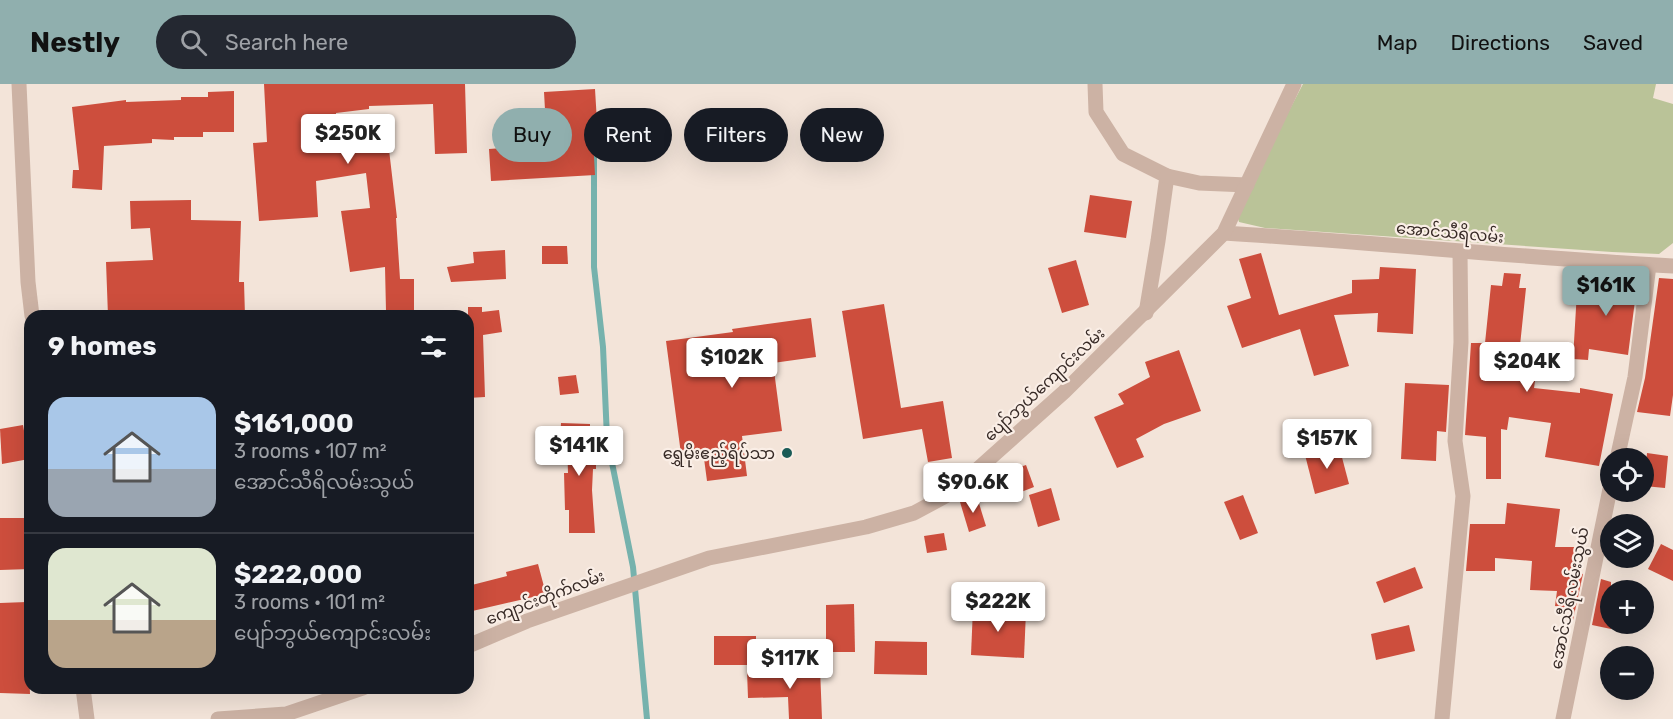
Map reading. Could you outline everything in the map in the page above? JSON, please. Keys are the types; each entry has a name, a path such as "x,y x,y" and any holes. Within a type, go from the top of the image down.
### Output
{"street":[{"path":"19,84 27,270 31,310"},
{"path":"1095,84 1096,112 1123,154 1167,176 1199,183 1247,185"},
{"name":"ပျော်ဘွယ်ကျောင်းလမ်း","path":"635,583 709,558 866,527 914,513 951,493 1064,392 1224,233 1294,84"},
{"path":"1146,313 1167,176"},
{"name":"အောင်သီရိလမ်း","path":"1224,233 1673,266"},
{"path":"1442,719 1464,496 1455,441 1461,342 1460,252"},
{"path":"1619,448 1635,377 1649,265"},
{"name":"အောင်သီရိလမ်းသွယ်","path":"1563,719 1607,502"},
{"name":"ကျောင်းတိုက်လမ်း","path":"474,643 526,621 635,583"},
{"path":"84,694 87,719"},
{"path":"218,719 286,714 345,694"}],"green space":[{"path":"1303,84 1656,84 1653,98 1673,104 1673,243 1659,254 1612,252 1265,228 1239,222 1236,212"}],"building":[{"path":"264,84 465,84 467,153 435,154 433,104 369,106 369,109 336,113 336,115 311,120 314,150 388,141 397,218 400,279 414,279 414,310 386,310 385,267 350,272 341,211 370,208 366,173 316,181 318,217 259,221 253,143 267,142"},
{"path":"595,89 596,108 584,108 584,162 594,162 595,175 491,181 489,149 492,149 492,162 572,162 572,108 545,108 544,92"},
{"path":"234,91 234,132 203,132 203,137 174,137 174,140 152,139 152,143 104,146 102,190 72,188 73,170 79,170 72,107 126,100 126,102 181,100 181,97 208,97 208,92"},
{"path":"1090,195 1132,201 1126,238 1084,232"},
{"path":"191,200 191,220 241,221 239,282 244,282 245,310 108,310 106,262 153,260 150,228 131,229 130,201"},
{"path":"542,246 567,246 568,264 542,264"},
{"path":"505,250 506,279 451,282 447,267 474,263 473,252"},
{"path":"1261,253 1279,315 1352,293 1352,280 1379,279 1380,267 1416,269 1413,334 1377,332 1378,313 1334,315 1349,366 1314,376 1300,329 1242,348 1227,306 1251,298 1239,259"},
{"path":"1076,260 1089,305 1062,313 1048,268"},
{"path":"1606,272 1638,277 1628,355 1589,349 1588,360 1573,359 1577,291 1603,292"},
{"path":"1504,273 1521,274 1519,288 1526,288 1519,355 1495,354 1492,374 1535,381 1534,388 1580,393 1580,388 1613,394 1602,448 1600,448 1599,466 1545,457 1551,423 1509,417 1507,430 1501,429 1501,479 1486,479 1486,437 1465,435 1471,343 1485,343 1491,285 1502,286"},
{"path":"1659,278 1673,279 1673,395 1670,416 1637,412 1645,378"},
{"path":"884,304 901,408 943,401 952,458 928,462 922,429 863,439 842,311"},
{"path":"468,307 482,307 482,312 499,310 502,332 483,335 485,397 474,398 474,310 468,310"},
{"path":"811,318 816,357 773,363 782,431 742,436 747,476 707,481 703,451 681,454 666,341"},
{"path":"1179,350 1201,411 1164,424 1136,439 1144,457 1117,468 1094,417 1124,404 1118,394 1150,377 1145,362"},
{"path":"576,375 579,393 560,395 558,377"},
{"path":"1405,383 1449,385 1446,432 1437,431 1436,461 1401,459"},
{"path":"561,423 590,424 590,443 596,443 596,469 593,469 592,490 595,533 569,533 569,510 565,510 564,473 568,473 567,440 560,440"},
{"path":"23,425 24,460 2,464 0,429"},
{"path":"1339,446 1349,484 1315,494 1305,455"},
{"path":"1654,454 1668,456 1665,488 1654,487"},
{"path":"1026,465 1034,487 1011,496 1002,473"},
{"path":"1051,488 1060,520 1038,527 1029,495"},
{"path":"1243,495 1258,533 1240,540 1224,502"},
{"path":"977,497 986,526 969,532 960,502"},
{"path":"1507,503 1560,509 1555,547 1575,547 1575,572 1583,574 1573,620 1569,619 1572,609 1555,606 1557,591 1530,590 1532,561 1495,558 1495,571 1466,571 1470,524 1505,524"},
{"path":"0,518 24,518 24,569 0,570"},
{"path":"944,533 947,550 927,553 924,536"},
{"path":"1661,544 1673,550 1673,581 1648,569 1654,568 1654,557"},
{"path":"538,564 546,594 474,611 474,584 507,576 506,572"},
{"path":"1415,567 1423,588 1384,603 1376,582"},
{"path":"1600,584 1600,627 1592,625"},
{"path":"24,602 24,694 0,693 0,603"},
{"path":"854,604 855,652 826,652 826,605"},
{"path":"973,608 1026,611 1024,658 971,655"},
{"path":"1409,625 1415,651 1376,660 1371,634"},
{"path":"714,636 756,636 756,665 714,665"},
{"path":"875,641 927,642 927,675 874,674"},
{"path":"820,668 822,719 789,719 788,697 748,698 747,671"}],"waterway":[{"path":"594,162 594,267 603,347 607,438 633,567 647,719"}],"place":[{"name":"ရွှေမိုးဧည့်ရိပ်သာ","path":"787,453"}]}
